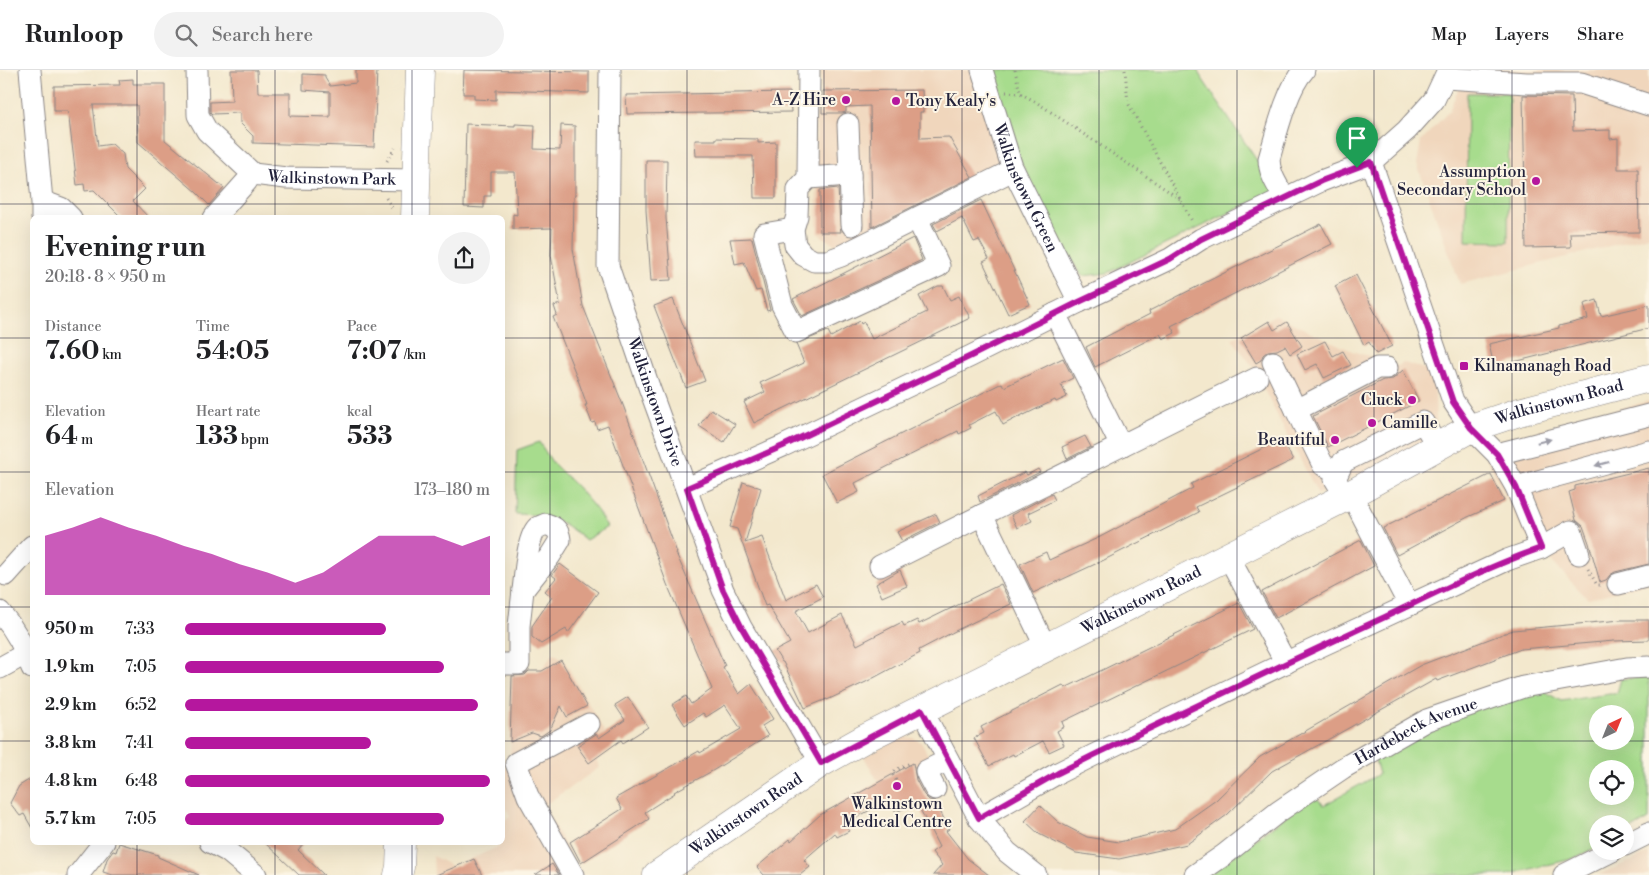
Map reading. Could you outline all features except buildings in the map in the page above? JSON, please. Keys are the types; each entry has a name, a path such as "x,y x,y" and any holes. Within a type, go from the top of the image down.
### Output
{"main road":[{"path":"416,215 420,70"},
{"name":"Walkinstown Road","path":"657,875 821,763 876,742 922,710 1228,556 1344,488 1437,446 1471,428 1518,412 1649,378"}],"street":[{"path":"30,70 42,209 61,208 67,215"},
{"name":"Walkinstown Park","path":"197,70 198,115 207,131 253,174 286,178 416,180"},
{"name":"Walkinstown Drive","path":"610,70 608,266 648,387 687,488 723,590 821,763"},
{"path":"809,70 808,178 798,189 797,216 793,229 795,246 814,261 827,261 841,256 1013,170"},
{"name":"Walkinstown Green","path":"982,70 1013,170 1079,302"},
{"path":"1285,199 1272,175 1269,159 1287,100 1300,74 1304,70"},
{"path":"687,488 783,446 971,356 1170,259 1201,239 1321,181 1371,162 1407,130 1434,100 1447,74 1527,83 1581,83 1649,104"},
{"path":"848,124 852,225"},
{"path":"1371,162 1453,402 1471,428 1497,454 1516,487 1541,548"},
{"path":"808,178 850,175"},
{"path":"217,215 247,181"},
{"path":"793,229 764,234 782,304 796,332 940,266 917,218"},
{"path":"1055,314 1121,446"},
{"path":"1273,362 1323,465 1344,488 1410,605"},
{"path":"1296,410 1377,368 1387,368"},
{"path":"880,566 1257,378"},
{"path":"1497,454 1649,415"},
{"path":"1516,487 1649,451"},
{"path":"982,515 1046,648"},
{"path":"979,818 1058,773 1094,755 1507,560 1541,548 1571,531 1579,554"},
{"path":"6,575 30,548"},
{"path":"1228,556 1286,663"},
{"path":"1618,584 1649,576"},
{"path":"505,664 518,664 523,590"},
{"path":"0,612 30,660 0,668"},
{"name":"Hardebeck Avenue","path":"1194,875 1216,869 1278,812 1334,774 1427,720 1523,687 1627,668 1649,667"},
{"path":"922,710 979,818 1007,852 1036,875"},
{"path":"573,875 528,796 516,764 589,724"},
{"path":"925,774 948,760"},
{"path":"78,875 102,845"},
{"path":"216,845 227,851 256,875"},
{"path":"1565,875 1594,860"}],"path":[{"path":"1015,70 1020,92"},
{"path":"1125,70 1128,103 1201,239"},
{"path":"988,91 1020,92 1180,198"},
{"path":"382,165 388,160 396,146"},
{"path":"1579,554 1597,585 1618,584"},
{"path":"897,782 893,773 925,774"}],"shaded area":[{"path":"821,70 993,70 1019,159 839,247 817,233 816,114 822,113"},
{"name":"Assumption Secondary School","path":"1466,70 1649,70 1649,236 1460,284 1417,164 1421,141 1449,111"},
{"path":"1275,315 1352,351 1395,367 1404,363 1434,372 1437,436 1318,494 1261,384 1263,380 1232,339"},
{"path":"1649,401 1649,583 1588,599 1525,534 1481,447"},
{"path":"554,653 564,660 614,749 596,760 600,767 546,804 545,809 581,875 434,875 433,856 453,867 499,845 505,845 505,820 510,817 505,805 505,769 510,766 512,670 540,671"},
{"name":"Walkinstown Medical Centre","path":"902,737 914,738 921,742 946,788 896,812 864,757"},
{"path":"1649,853 1649,875 1598,875 1634,860"}],"green space":[{"path":"993,70 1199,70 1199,74 1278,192 1247,204 1108,273 1083,276 1067,255 1019,159"},
{"path":"1467,93 1509,93 1508,242 1466,241"},
{"path":"539,442 552,462 596,509 607,527 586,540 569,527 554,519 515,514 517,450"},
{"path":"1649,677 1649,819 1634,828 1634,815 1589,815 1589,851 1572,859 1506,875 1209,875 1313,795 1324,805 1379,774 1375,760 1464,712 1542,690 1561,701 1617,693 1621,679"}],"place":[{"name":"A-Z Hire","path":"846,100"},
{"name":"Tony Kealy's","path":"896,101"},
{"name":"Assumption Secondary School","path":"1536,181"},
{"name":"Kilnamanagh Road","path":"1464,366"},
{"name":"Cluck","path":"1412,400"},
{"name":"Camille","path":"1372,423"},
{"name":"Beautiful","path":"1335,440"},
{"name":"Walkinstown Medical Centre","path":"897,786"}],"route":[{"path":"1371,162 1453,402 1471,428 1497,454 1516,487 1541,548 1507,560 1310,651 1058,773 979,818 922,710 821,763 742,628 723,590 687,488 783,446 971,356 1170,259 1201,239 1321,181 1357,168 1371,162"}]}
